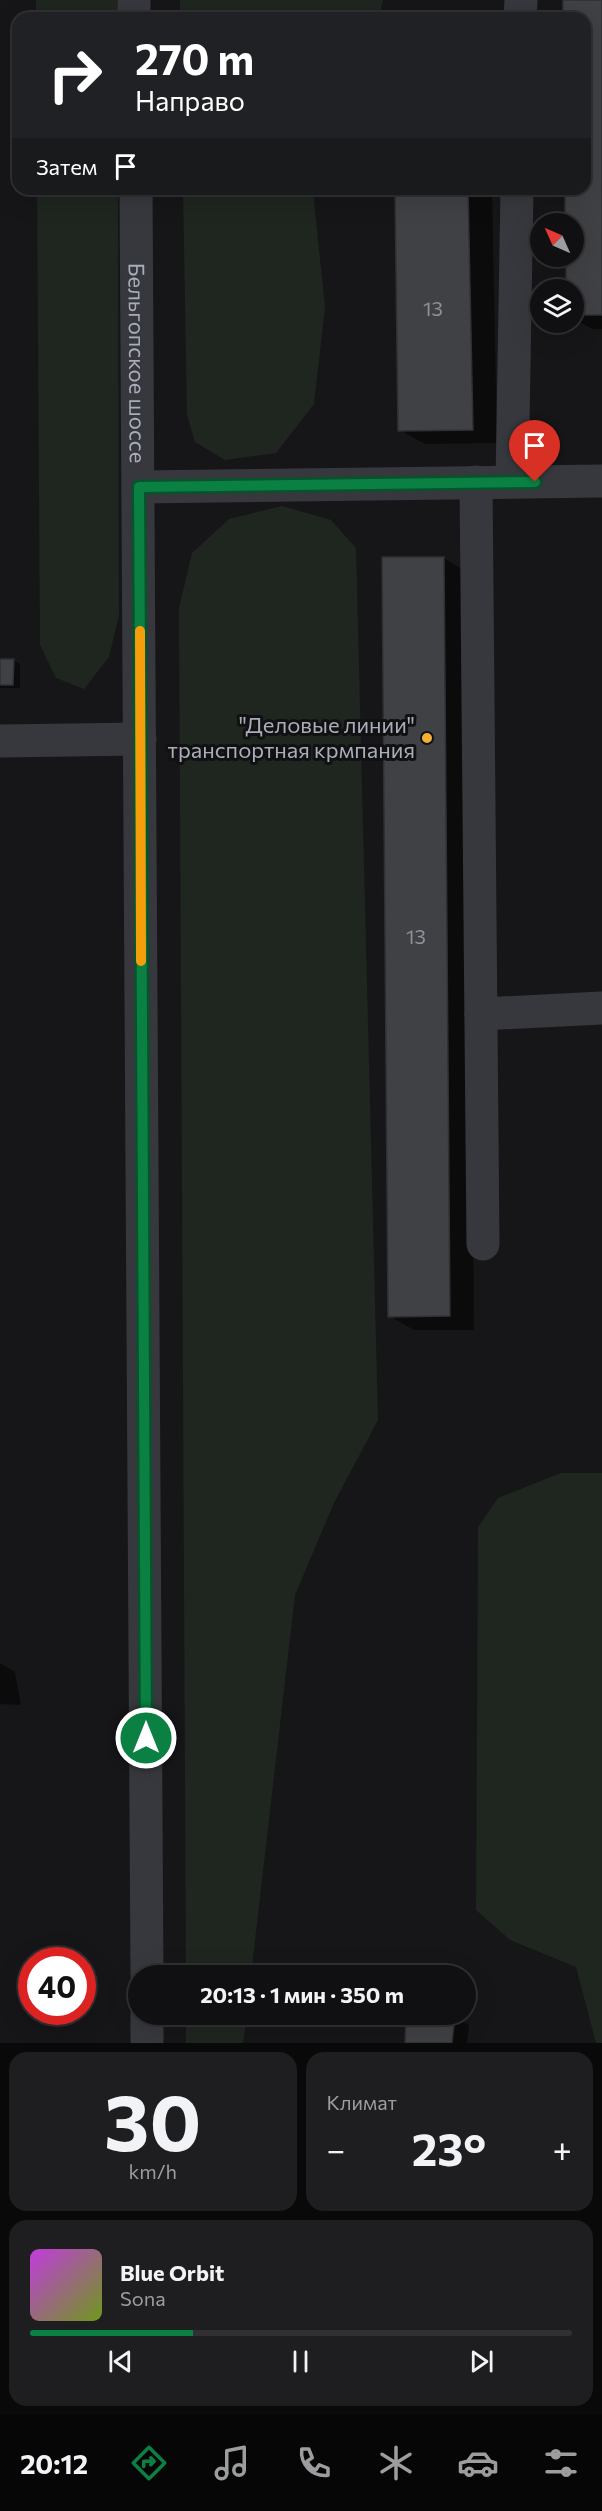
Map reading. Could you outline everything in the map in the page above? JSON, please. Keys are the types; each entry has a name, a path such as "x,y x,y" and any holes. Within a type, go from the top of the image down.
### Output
{"street":[{"name":"Бельгопское шоссе","path":"136,195 147,1965"},
{"path":"512,482 517,195"},
{"path":"139,487 602,481"},
{"path":"476,483 483,1244"},
{"path":"0,741 140,739"},
{"path":"481,1014 602,1008"},
{"path":"147,2025 147,2043"}],"shaded area":[{"path":"36,0 117,0 117,12 36,12"},
{"path":"180,0 383,0 380,12 180,12"},
{"path":"37,195 118,195 119,615 109,657 84,689 56,678 40,645"},
{"path":"183,195 314,195 325,307 314,404 276,453 225,460 195,442 187,415"},
{"path":"282,506 331,520 356,548 378,1420 334,1503 295,1595 252,1965 186,1965 179,608 192,553 229,519"},
{"path":"561,1473 602,1473 602,2043 596,2043 576,1967 510,1940 476,1910 478,1527 498,1498"},
{"path":"186,2025 246,2025 243,2043 186,2043"}],"building":[{"path":"563,0 602,0 602,315 584,315 584,279 566,279 566,267 584,267 584,213 565,213 565,195 591,195 591,12 563,12"},
{"path":"395,195 468,195 473,430 398,431"},
{"path":"382,557 444,557 450,1316 388,1317"},
{"path":"0,659 14,659 13,685 0,685"},
{"path":"406,2025 454,2025 452,2043 405,2043"}],"slow traffic":[{"path":"140,631 141,961"}],"place":[{"name":"\"Деловые линии\" транспортная крмпания","path":"427,738"}],"route":[{"path":"146,1738 139,487 535,482"}]}
